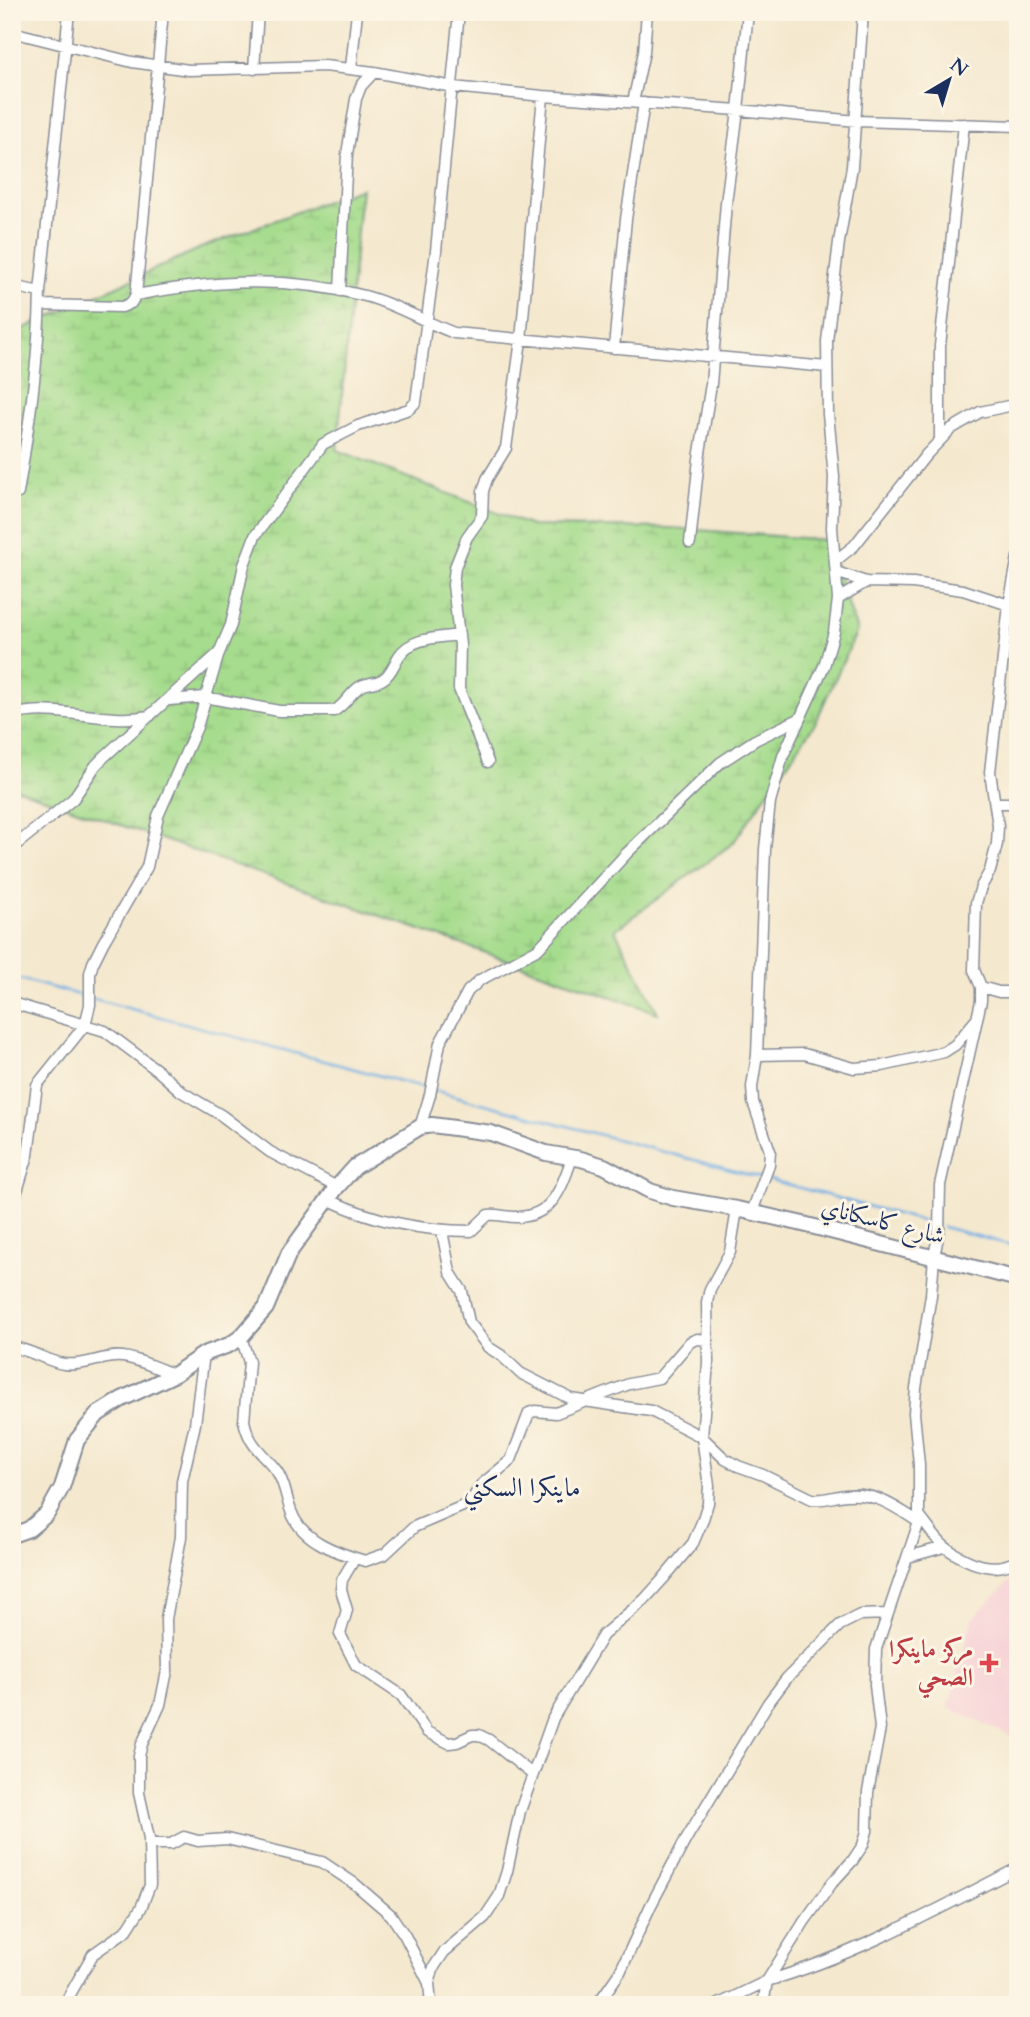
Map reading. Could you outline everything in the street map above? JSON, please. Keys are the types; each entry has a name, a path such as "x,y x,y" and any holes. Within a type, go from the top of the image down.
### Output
{"street":[{"path":"12,493 18,493 28,435 69,12"},
{"path":"40,305 122,307 131,303 136,295 163,12"},
{"path":"254,69 258,12"},
{"path":"351,68 357,12"},
{"path":"12,1207 30,1145 37,1085 85,1025 90,1005 90,973 93,963 147,867 158,816 187,755 219,653 231,625 244,565 255,536 316,452 332,438 414,406 436,251 459,12"},
{"path":"614,348 647,12"},
{"path":"690,543 711,384 726,203 748,12"},
{"path":"431,2005 429,1983 434,1967 444,1952 485,1917 499,1896 520,1811 553,1718 603,1635 644,1600 693,1543 708,1503 709,1486 702,1437 708,1340 707,1302 710,1289 730,1252 736,1227 769,1165 770,1151 753,1102 752,1087 757,1055 765,849 770,802 783,757 824,666 834,632 838,599 832,528 834,477 828,414 827,341 837,255 852,167 863,12"},
{"path":"12,32 157,66 199,70 303,66 351,68 453,87 543,96 857,121 1018,126"},
{"path":"340,291 350,140 356,99 361,86 373,72"},
{"path":"488,762 459,689 459,635 453,585 455,567 467,537 482,516 483,491 487,480 506,448 521,340 543,96"},
{"path":"940,439 940,346 964,124"},
{"path":"136,295 211,283 248,281 316,287 366,297 454,333 827,366"},
{"path":"12,286 40,292"},
{"path":"836,567 940,439 980,412 1018,404"},
{"path":"763,2005 767,1981 804,1922 863,1845 867,1831 869,1781 880,1728 875,1685 876,1649 919,1520 919,1465 914,1413 932,1294 939,1231 940,1185 981,1001 981,987 974,970 975,913 981,887 994,859 998,826 990,772 1018,557"},
{"path":"836,567 866,582 913,583 963,590 1013,606"},
{"path":"838,599 866,582"},
{"path":"169,700 205,697 279,711 334,711 341,707 356,689 386,677 409,646 419,641 459,635"},
{"path":"12,848 73,799 96,765 219,653"},
{"path":"12,715 41,710 124,720 150,715"},
{"path":"12,1535 29,1529 47,1514 62,1487 77,1440 98,1414 122,1398 175,1374 204,1354 229,1345 241,1337 266,1308 289,1253 355,1167 420,1127 430,1095 440,1043 468,991 481,979 538,949 627,853 720,763 755,740 800,718"},
{"path":"995,803 1018,803"},
{"path":"981,987 999,992 1018,992"},
{"path":"981,1001 999,992"},
{"path":"12,1003 105,1031 182,1092 221,1115 270,1152 333,1194 388,1222 442,1231 471,1231 488,1215 519,1217 548,1206 557,1197 572,1158"},
{"path":"757,1055 804,1054 854,1068 882,1066 944,1052 955,1045 978,1018"},
{"name":"شارع كاسكاناي","path":"420,1127 432,1125 491,1133 546,1153 604,1166 650,1191 673,1198 744,1210 1018,1279"},
{"path":"442,1231 450,1272 462,1291 469,1322 481,1339 520,1373 571,1399 641,1408 702,1437 724,1459 812,1499 857,1494 885,1500 919,1520 944,1547 989,1568 1000,1568 1018,1560"},
{"path":"241,1337 249,1362 244,1420 251,1442 276,1471 284,1486 292,1515 302,1530 317,1542 365,1561 386,1554 414,1527 470,1503 481,1485 511,1460 529,1413 535,1410 556,1413 629,1384 659,1378 690,1342 697,1339 708,1340"},
{"path":"12,1348 64,1364 123,1357 175,1374"},
{"path":"64,2005 93,1954 121,1936 141,1909 151,1879 148,1826 139,1793 139,1755 160,1705 167,1671 166,1619 181,1537 182,1480 197,1413 204,1354"},
{"path":"908,1557 944,1547"},
{"path":"355,1558 342,1580 341,1589 347,1610 340,1634 356,1665 401,1695 427,1732 449,1743 479,1735 533,1774"},
{"path":"597,2005 620,1972 686,1839 768,1703 787,1678 840,1625 860,1615 888,1614"},
{"path":"149,1844 171,1844 184,1837 198,1841 227,1839 322,1862 355,1884 391,1915 429,1983"},
{"path":"717,2005 767,1981 806,1969 892,1933 1018,1868"}],"shaded area":[{"name":"مركز ماينكرا الصحي","path":"1018,1573 1018,1739 948,1708 972,1619"}],"green space":[{"path":"361,188 337,450 531,526 672,528 827,540 857,631 815,723 733,843 615,930 658,1013 12,787 12,334 201,248"}],"waterway":[{"path":"12,977 761,1178"},
{"path":"767,1179 937,1225"},
{"path":"943,1227 1018,1247"}],"place":[{"name":"مركز ماينكرا الصحي","path":"989,1663"}],"district":[{"name":"ماينكرا السكني","path":"522,1487"}]}
